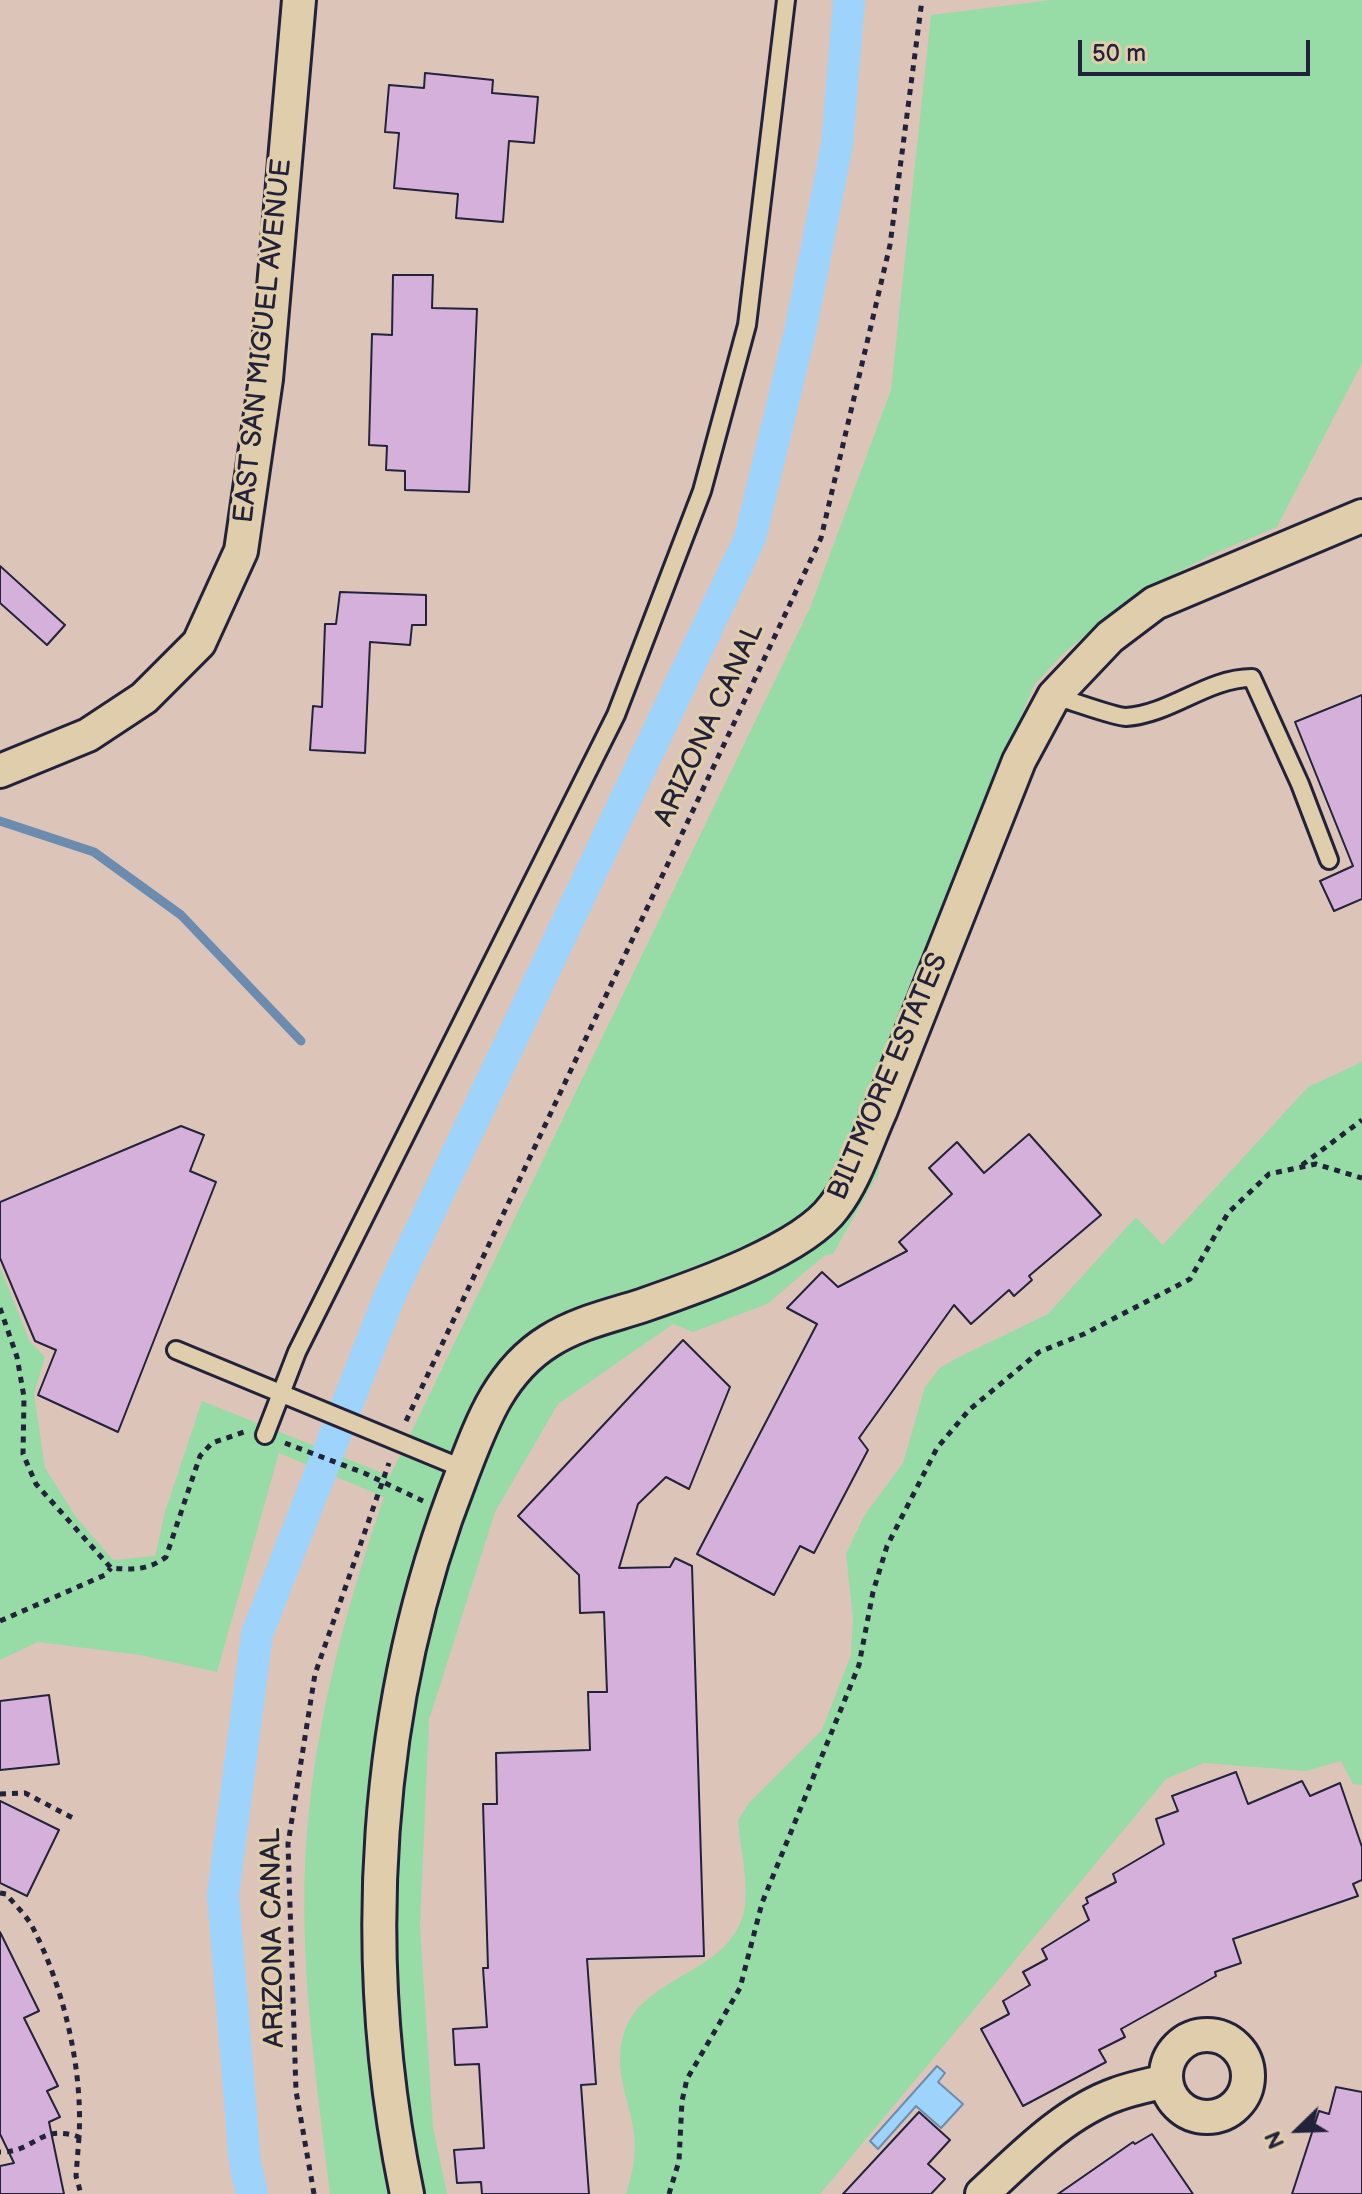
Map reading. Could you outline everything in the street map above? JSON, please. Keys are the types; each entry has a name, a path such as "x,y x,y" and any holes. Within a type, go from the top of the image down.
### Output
{"street":[{"name":"EAST SAN MIGUEL AVENUE","path":"0,771 88,735 144,698 199,643 241,551 266,379 299,0"},
{"name":"BILTMORE ESTATES","path":"407,2194 385,2059 381,1845 407,1663 432,1563 464,1469 496,1396 523,1361 568,1329 713,1280 774,1253 836,1206 880,1112 1019,761 1054,696 1110,637 1155,603 1362,516"},
{"path":"982,2194 1036,2144 1079,2114 1116,2094 1166,2081"}],"lane":[{"path":"265,1435 304,1337 616,715 702,491 747,325 786,0"},
{"path":"1054,696 1123,717 1146,713 1232,678 1252,678 1300,784 1329,860"},
{"path":"176,1350 464,1469"}],"path":[{"name":"ARIZONA CANAL","path":"403,1426 821,538 890,245 922,0"},
{"path":"1300,1166 1362,1120"},
{"path":"669,2194 679,2161 682,2101 687,2079 740,1988 762,1903 859,1665 883,1557 929,1462 969,1410 1039,1352 1095,1329 1190,1279 1236,1203 1269,1174 1316,1164 1362,1178"},
{"path":"0,1308 17,1357 24,1397 23,1454 36,1484 111,1568 140,1569 166,1557 200,1456 212,1443 245,1432 282,1441 383,1482"},
{"name":"ARIZONA CANAL","path":"314,2194 296,2091 288,1844 315,1674 393,1455"},
{"path":"0,1621 105,1575 111,1568"},
{"path":"0,1794 25,1793 73,1818"},
{"path":"0,1893 6,1894 32,1926 63,2004 81,2107 76,2176 81,2194"},
{"path":"0,2152 15,2153 46,2133 63,2131 79,2137"}],"green space":[{"path":"1051,0 1362,0 1362,363 1277,527 1215,553 1134,595 1064,653 1034,685 920,965 878,1174 833,1254 825,1255 767,1304 693,1332 673,1324 558,1404 495,1512 429,1720 420,1926 433,2127 447,2194 330,2194 309,2003 305,1859 314,1771 328,1691 359,1574 384,1497 279,1453 217,1672 140,1655 38,1642 0,1660 0,1267 30,1342 45,1357 34,1394 45,1468 76,1517 113,1560 155,1556 165,1512 202,1401 390,1476 810,608 891,390 931,15"},
{"path":"1362,1062 1362,1785 1353,1784 1341,1761 1306,1771 1204,1763 1166,1779 820,2194 626,2194 635,2142 621,2073 624,2033 634,2013 650,1997 708,1960 725,1946 738,1928 746,1894 738,1820 749,1803 822,1730 851,1655 853,1618 846,1554 864,1516 903,1463 925,1387 940,1368 955,1359 1048,1314 1136,1217 1163,1245 1308,1087"}],"water":[{"path":"937,2066 945,2073 938,2082 963,2104 941,2128 916,2106 878,2149 870,2141"}],"building":[{"path":"425,73 493,80 492,93 538,97 534,143 509,141 503,222 456,218 458,194 394,188 399,133 385,132 389,85 424,88"},
{"path":"393,275 433,275 432,308 477,309 469,492 405,490 405,471 386,470 387,446 369,445 372,334 392,335"},
{"path":"0,566 65,625 47,645 0,603"},
{"path":"340,592 426,595 426,625 412,625 410,645 370,642 365,753 310,750 313,706 322,707 325,624 336,624"},
{"path":"1362,695 1362,899 1334,911 1320,881 1353,866 1295,722"},
{"path":"181,1126 204,1135 190,1171 216,1182 118,1432 38,1395 56,1350 35,1341 0,1258 0,1202"},
{"path":"1029,1134 1101,1215 1029,1276 1032,1280 1014,1296 1009,1290 971,1324 954,1305 859,1438 868,1450 814,1553 800,1546 774,1595 697,1554 817,1324 787,1308 822,1272 838,1287 907,1251 899,1242 952,1194 929,1168 957,1142 984,1173"},
{"path":"683,1340 730,1387 689,1489 666,1477 638,1504 619,1568 670,1567 675,1558 692,1566 704,1956 587,1959 596,2084 581,2085 589,2194 482,2194 481,2182 457,2183 454,2150 484,2148 479,2064 455,2065 453,2029 487,2027 483,1968 488,1968 483,1804 497,1804 496,1753 590,1750 588,1692 607,1692 604,1612 580,1613 579,1575 518,1516"},
{"path":"49,1695 59,1764 0,1770 0,1701"},
{"path":"1236,1772 1248,1804 1302,1781 1310,1796 1340,1783 1362,1847 1362,1880 1353,1884 1358,1896 1233,1939 1241,1963 1215,1972 1216,1976 1121,2029 1125,2037 1099,2050 1106,2062 1023,2106 981,2029 1009,2014 1003,2001 1030,1985 1023,1972 1047,1959 1042,1949 1089,1920 1083,1906 1088,1903 1086,1898 1116,1882 1113,1874 1164,1844 1156,1819 1178,1811 1172,1796"},
{"path":"0,1801 59,1830 27,1896 0,1883"},
{"path":"0,1932 39,2011 24,2018 58,2086 47,2091 60,2117 49,2122 64,2194 0,2194 0,2166 14,2163 0,2134"},
{"path":"1336,2087 1362,2092 1362,2194 1292,2194 1319,2111 1329,2114"},
{"path":"919,2112 950,2140 928,2164 945,2179 931,2194 843,2194"},
{"path":"1152,2134 1193,2194 1058,2194 1133,2142 1135,2144"}],"waterway":[{"path":"252,2194 245,2163 223,1895 257,1634 390,1295 750,538 801,327 837,145 849,0"},
{"path":"0,821 94,852 181,915 301,1041"}]}
